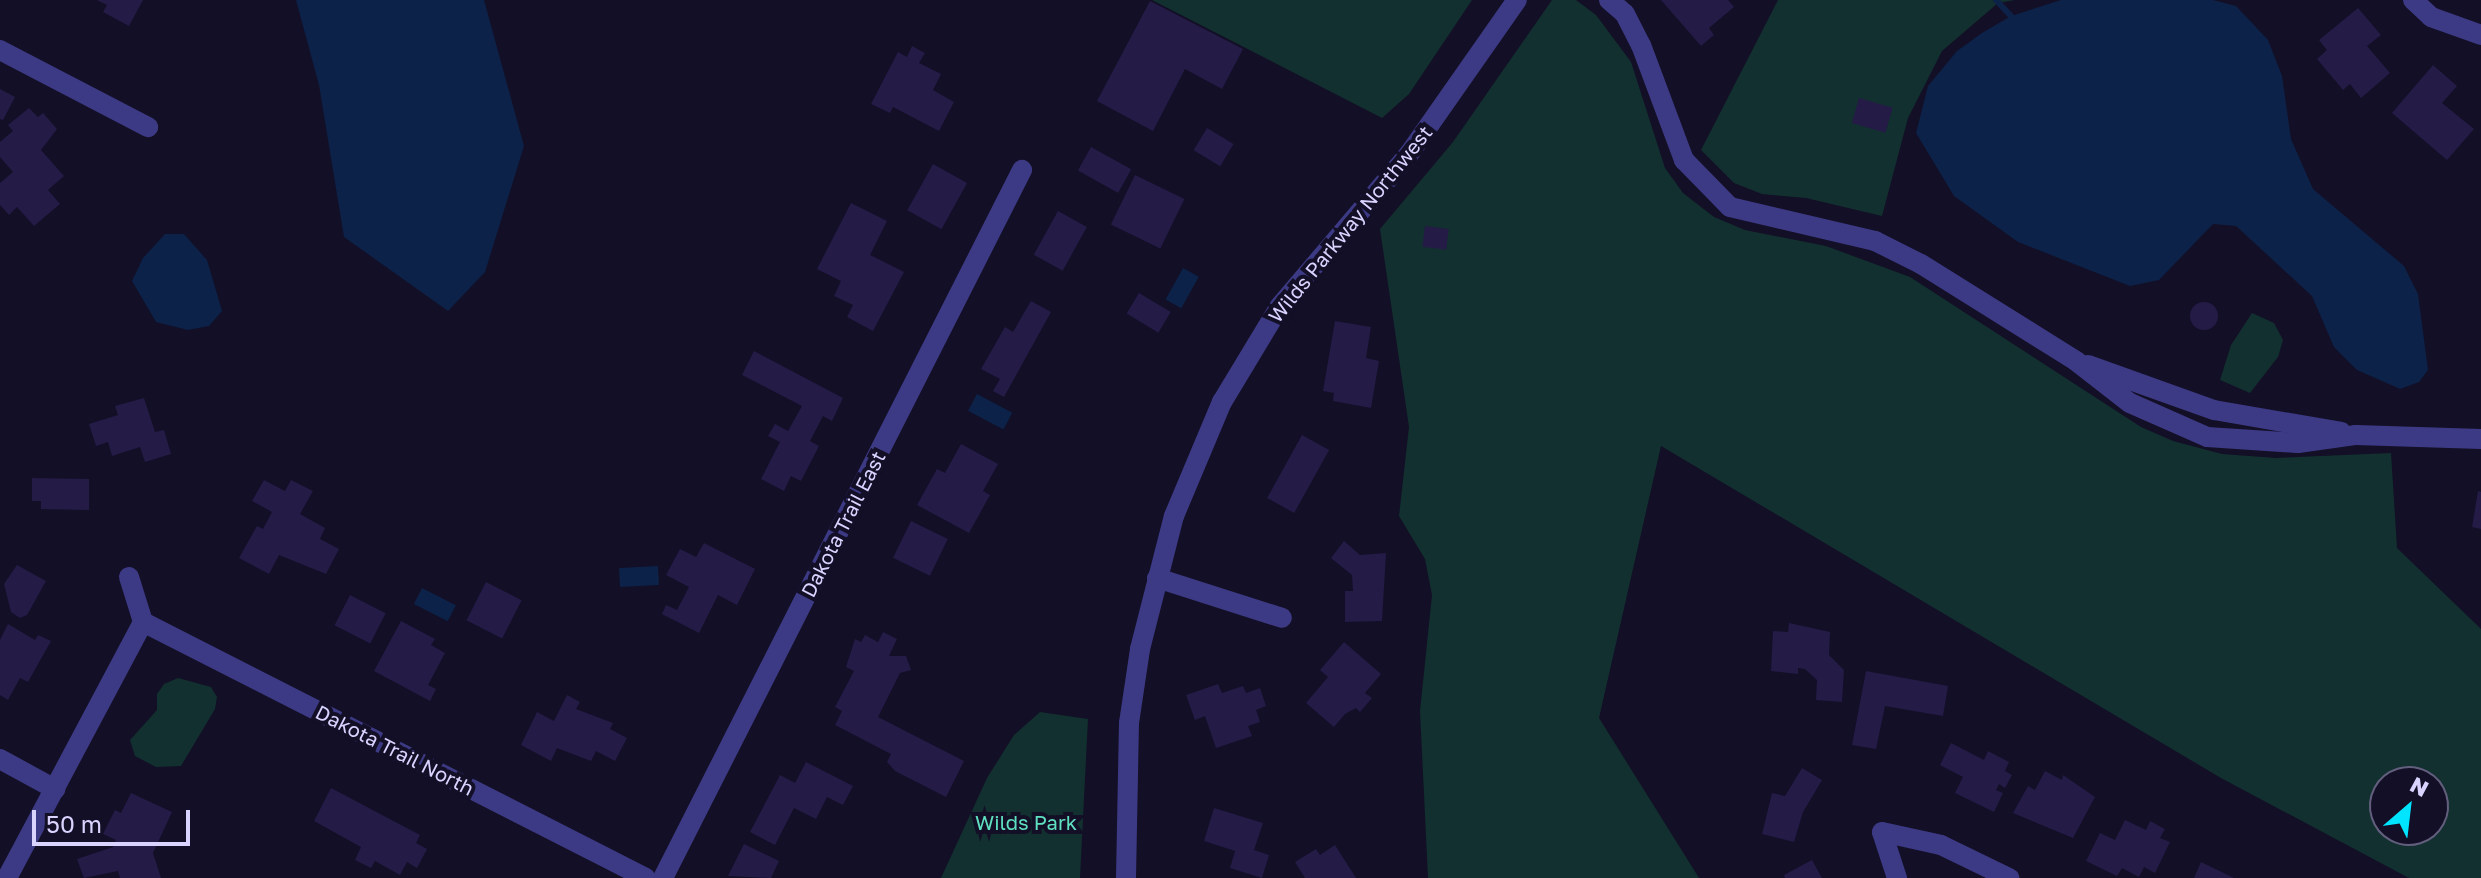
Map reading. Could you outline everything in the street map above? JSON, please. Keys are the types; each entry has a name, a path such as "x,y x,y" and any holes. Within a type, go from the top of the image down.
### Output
{"street":[{"name":"Wilds Parkway Northwest","path":"1126,878 1129,723 1157,578 1191,475 1249,356 1280,306 1409,154 1517,0"},
{"path":"1609,0 1625,14 1641,45 1684,160 1730,207 1875,241 1921,264 2076,361 2214,410 2356,435 2481,439"},
{"path":"2413,0 2431,17 2481,35"},
{"path":"0,50 148,127"},
{"name":"Dakota Trail East","path":"663,878 1022,170"},
{"path":"7,878 143,622 129,577"},
{"path":"1157,578 1282,618"},
{"name":"Dakota Trail North","path":"143,622 646,878"},
{"path":"0,759 55,789"},
{"path":"1897,878 1882,832 1941,845 2009,878"}],"green space":[{"path":"1152,0 1472,0 1409,94 1382,118"},
{"path":"1552,0 1576,0 1596,15 1631,62 1665,168 1683,193 1714,217 1745,230 1826,246 1910,277 2141,427 2173,441 2222,454 2276,458 2391,453 2397,548 2481,629 2481,878 2409,878 2221,778 1661,446 1599,718 1699,878 1428,878 1420,711 1432,595 1425,559 1399,516 1409,427 1380,229 1453,142"},
{"path":"1778,0 2015,0 1998,3 1942,51 1908,118 1882,216 1806,198 1762,194 1734,183 1701,150"},
{"path":"2252,313 2274,323 2283,340 2278,357 2250,393 2220,380 2231,345"},
{"path":"178,678 211,687 217,697 215,709 181,766 156,767 135,756 130,740 157,710 157,694 164,684"},
{"name":"Wilds Park","path":"1040,712 1088,719 1080,878 941,878 987,778 1014,735"}],"water":[{"path":"296,0 484,0 524,146 485,272 448,311 344,237 319,85"},
{"path":"2061,0 2213,0 2236,6 2268,40 2282,76 2291,139 2313,189 2404,266 2418,294 2428,370 2419,382 2400,389 2357,370 2334,347 2312,296 2236,226 2213,224 2159,280 2130,286 2018,242 1954,196 1916,133 1928,86 1957,51 1982,33 2011,16"},
{"path":"165,234 184,234 207,260 222,311 209,326 188,330 156,322 132,281 143,258"},
{"path":"1183,268 1199,277 1181,308 1166,299"},
{"path":"977,394 1012,413 1003,430 968,411"},
{"path":"658,566 659,585 620,587 619,568"},
{"path":"422,588 456,605 448,621 414,604"}],"building":[{"path":"97,0 143,0 129,26 103,12 107,5"},
{"path":"1661,0 1728,0 1734,7 1709,28 1714,35 1701,46"},
{"path":"1150,1 1243,49 1222,89 1185,69 1153,131 1097,101"},
{"path":"2358,8 2381,35 2367,46 2390,73 2361,98 2350,84 2343,90 2317,59 2327,50 2319,40"},
{"path":"912,46 925,53 919,63 941,74 933,90 954,102 939,131 893,107 890,113 871,104 898,52 907,57"},
{"path":"2433,65 2457,86 2442,103 2474,129 2447,160 2392,113"},
{"path":"0,89 15,97 3,120 0,119"},
{"path":"1859,98 1893,108 1885,133 1852,123"},
{"path":"29,108 38,117 43,113 57,129 41,150 64,176 48,190 60,204 34,226 17,207 9,215 0,205 0,183 13,172 0,157 0,142 13,131 8,125"},
{"path":"1207,128 1234,144 1220,166 1194,150"},
{"path":"1091,147 1131,169 1118,193 1078,171"},
{"path":"933,164 967,183 941,229 907,210"},
{"path":"1135,175 1184,199 1160,249 1111,224"},
{"path":"851,203 887,221 870,255 904,272 873,331 847,317 853,305 834,296 841,281 817,269"},
{"path":"1058,211 1087,227 1063,271 1034,255"},
{"path":"1425,226 1449,229 1446,250 1422,247"},
{"path":"1139,293 1171,312 1158,333 1127,314"},
{"path":"1031,301 1051,312 1004,397 993,391 1000,379 981,369 1005,327 1013,332"},
{"path":"2204,302 2214,306 2218,316 2214,326 2204,330 2194,326 2190,316 2194,306"},
{"path":"1335,321 1371,327 1366,358 1379,361 1371,408 1333,401 1334,393 1323,391"},
{"path":"754,351 843,398 832,421 823,416 810,441 819,446 801,481 791,476 784,491 761,479 780,442 768,436 775,424 788,431 802,406 742,375"},
{"path":"144,398 155,432 164,430 171,454 145,462 140,447 112,456 108,442 96,446 89,424 118,415 115,406"},
{"path":"1302,435 1329,450 1294,513 1267,498"},
{"path":"961,444 998,464 983,491 990,495 969,533 917,505 937,469 945,473"},
{"path":"32,478 89,479 89,510 41,509 41,501 32,501"},
{"path":"264,480 285,491 291,480 313,491 300,514 325,528 320,539 339,549 326,574 279,555 269,574 239,558 257,526 263,529 272,512 252,501"},
{"path":"2478,491 2481,492 2481,529 2472,527"},
{"path":"911,521 948,539 930,576 893,558"},
{"path":"1344,541 1360,555 1386,553 1382,621 1345,622 1345,591 1353,591 1352,575 1331,558"},
{"path":"704,543 755,569 737,605 718,595 699,633 662,614 666,605 677,610 689,587 666,575 680,549 696,557"},
{"path":"17,565 46,581 27,615 20,618 11,612 4,584"},
{"path":"486,582 522,600 502,638 466,620"},
{"path":"350,595 386,613 370,643 335,625"},
{"path":"401,621 435,639 431,645 445,653 428,685 436,689 430,701 374,671"},
{"path":"1789,623 1830,632 1829,655 1844,670 1842,702 1816,700 1817,680 1805,669 1798,668 1798,674 1771,671 1773,631 1788,632"},
{"path":"8,624 35,640 38,635 51,641 28,682 20,678 8,700 0,695 0,640"},
{"path":"883,632 897,639 889,656 906,656 911,670 900,673 878,717 964,761 946,797 895,771 887,762 891,754 835,725 842,711 835,707 854,671 846,667 855,639 861,642 865,635 878,642"},
{"path":"1344,642 1381,674 1365,693 1372,698 1360,712 1356,708 1345,714 1334,727 1306,703 1328,677 1320,670"},
{"path":"1866,671 1948,686 1943,716 1885,706 1876,749 1852,745"},
{"path":"1218,684 1222,693 1243,686 1246,693 1260,688 1266,706 1256,710 1260,722 1248,726 1252,736 1216,748 1205,716 1195,720 1186,695"},
{"path":"567,695 580,702 576,709 613,723 610,729 627,738 615,761 596,751 591,761 557,748 551,761 521,745 537,712 554,721"},
{"path":"1951,743 1984,760 1988,751 2009,762 2005,771 2012,775 2005,788 1999,784 1996,790 2003,793 1994,812 1955,793 1963,777 1940,765"},
{"path":"806,762 853,786 843,805 827,797 816,819 794,808 775,845 750,832 780,775 795,783"},
{"path":"1802,768 1822,780 1803,812 1794,842 1762,834 1772,793 1785,796"},
{"path":"2045,771 2062,780 2063,775 2095,797 2073,838 2013,813 2028,786 2035,790"},
{"path":"331,788 420,835 416,843 427,849 417,868 407,862 400,875 375,861 371,868 355,860 361,847 314,821"},
{"path":"131,793 172,812 153,853 161,878 120,878 118,871 84,878 77,859 113,847 116,840 103,834 115,810 121,813"},
{"path":"1214,808 1263,823 1254,850 1269,855 1262,878 1230,868 1235,851 1204,841"},
{"path":"2125,820 2146,830 2150,821 2165,829 2160,838 2170,842 2155,873 2144,867 2139,877 2122,868 2117,876 2086,861 2100,833 2115,840"},
{"path":"744,844 779,861 771,878 728,876"},
{"path":"1335,845 1356,878 1305,878 1295,862 1316,849 1320,855"},
{"path":"1812,860 1822,878 1785,878 1784,875"},
{"path":"2201,862 2234,878 2194,878"}],"waterway":[{"path":"1996,0 2011,16"}]}
